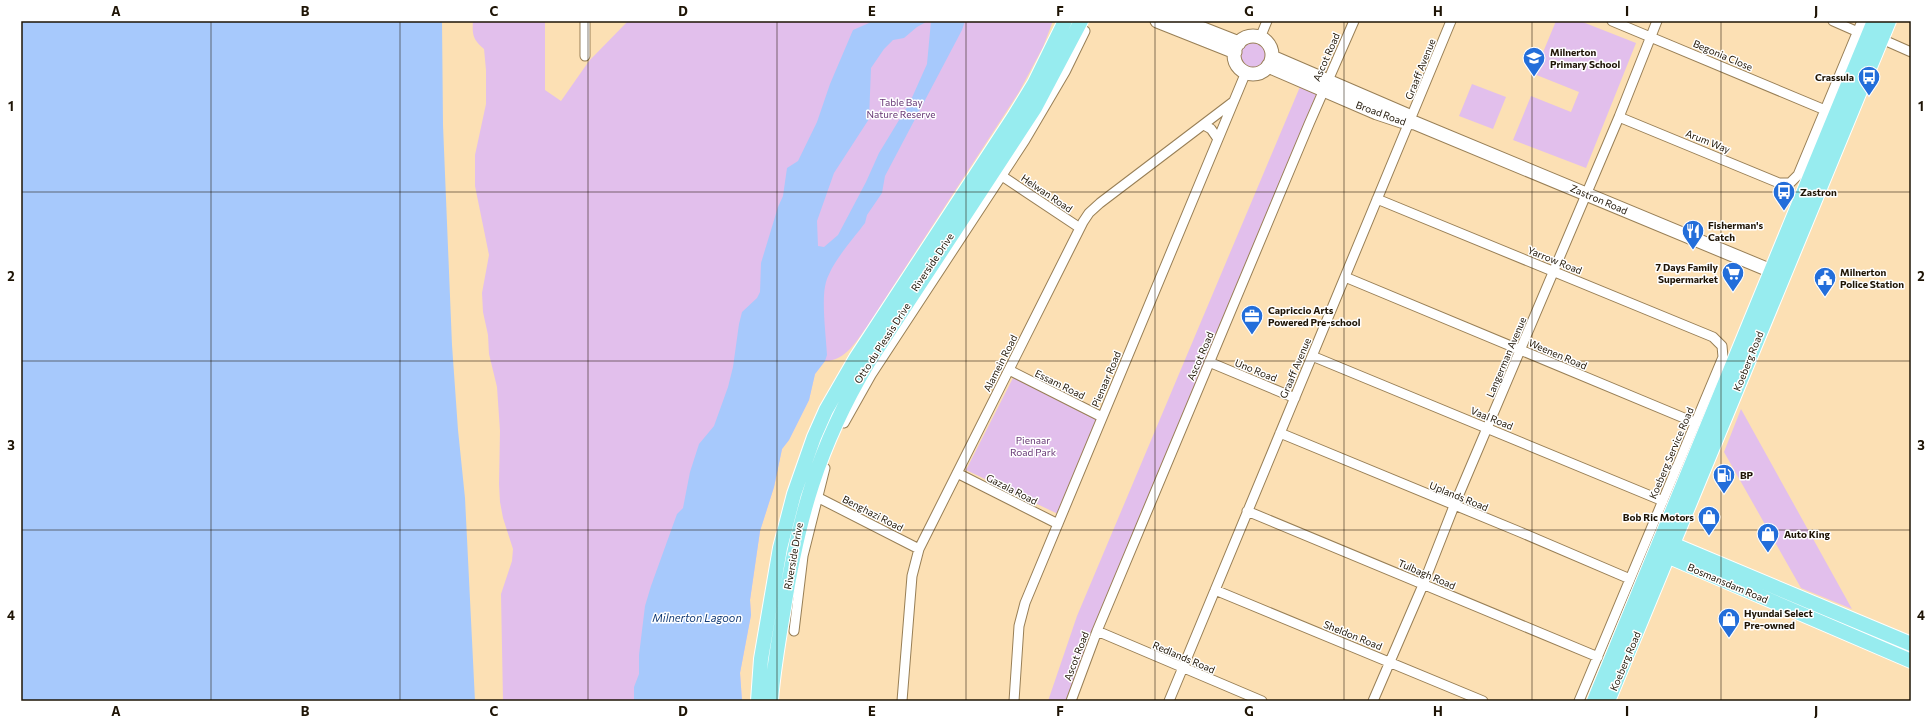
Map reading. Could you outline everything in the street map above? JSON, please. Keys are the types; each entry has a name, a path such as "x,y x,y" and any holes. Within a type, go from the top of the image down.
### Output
{"main road":[{"name":"Otto du Plessis Drive","path":"758,701 761,659 780,548 803,466 820,424 856,358 1034,84 1066,21"},
{"name":"Koeberg Road","path":"1608,701 1665,548 1777,273 1869,29 1889,21"},
{"name":"Otto du Plessis Drive","path":"771,701 775,658 792,557 810,490 831,433 868,363 1036,108 1083,26"},
{"name":"Koeberg Road","path":"1594,701 1665,548"},
{"name":"Bosmansdam Road","path":"1665,548 1911,644"},
{"name":"Bosmansdam Road","path":"1665,548 1911,661"}],"street":[{"path":"585,21 585,56"},
{"path":"1157,21 1237,48"},
{"path":"1183,21 1237,48"},
{"path":"1260,38 1267,21"},
{"name":"Ascot Road","path":"1071,701 1097,631 1354,21"},
{"name":"Graaff Avenue","path":"1169,701 1377,199 1412,122 1451,21"},
{"name":"Begonia Close","path":"1612,21 1825,110"},
{"name":"Langerman Avenue","path":"1373,701 1554,272 1657,21"},
{"path":"1833,21 1869,29 1911,52"},
{"name":"Riverside Drive","path":"794,631 803,556 817,496 829,456 858,395 1002,176 1053,95 1083,26"},
{"path":"1825,110 1869,29"},
{"path":"1248,37 1260,38 1268,45 1270,62 1258,73 1246,72 1236,64 1237,48 1248,37"},
{"name":"Broad Road","path":"1270,62 1326,86 1377,113 1412,122"},
{"name":"Pienaar Road","path":"1014,701 1019,626 1022,614 1102,417 1246,72"},
{"name":"Alamein Road","path":"902,701 912,576 919,549 1080,228 1089,213 1100,203 1233,102"},
{"name":"Arum Way","path":"1619,116 1779,182 1790,183 1798,175 1825,110"},
{"name":"Zastron Road","path":"1412,122 1777,273"},
{"path":"1204,125 1211,129 1218,139"},
{"name":"Helwan Road","path":"1002,176 1080,228"},
{"name":"Yarrow Road","path":"1377,199 1713,337 1722,346"},
{"name":"Weenen Road","path":"1345,277 1696,423"},
{"name":"Koeberg Service Road","path":"1579,701 1723,357 1722,346"},
{"name":"Vaal Road","path":"1312,356 1663,501"},
{"name":"Uno Road","path":"1210,362 1295,398"},
{"name":"Essam Road","path":"1009,370 1102,417"},
{"name":"Uplands Road","path":"1280,434 1630,579"},
{"name":"Gazala Road","path":"957,473 1058,524"},
{"name":"Benghazi Road","path":"817,496 919,549"},
{"name":"Tulbagh Road","path":"1247,511 1598,657"},
{"name":"Sheldon Road","path":"1215,590 1483,701"},
{"name":"Redlands Road","path":"1097,631 1262,701"}],"green space":[{"name":"Table Bay Nature Reserve","path":"473,21 545,21 545,90 561,101 589,61 628,21 1053,21 1043,47 1019,92 868,325 845,354 832,360 825,361 815,374 809,400 789,440 782,449 774,487 760,531 750,600 751,615 740,673 742,701 503,701 501,594 512,561 513,549 503,518 500,502 500,431 497,387 489,354 488,335 483,312 482,293 489,255 475,186 475,155 486,104 486,70 484,49 475,40"},
{"path":"1556,21 1580,21 1636,43 1586,168 1513,140 1531,96 1571,112 1579,92 1534,74"},
{"path":"1253,41 1263,45 1267,55 1263,65 1253,69 1243,65 1239,55 1243,45"},
{"path":"1302,82 1323,90 1071,701 1048,701 1077,616"},
{"path":"1472,84 1506,97 1493,129 1459,116"},
{"name":"Pienaar Road Park","path":"1014,376 1098,417 1058,514 966,470"},
{"path":"1741,409 1852,609 1801,588 1724,452"}],"water":[{"path":"21,21 442,21 443,125 452,345 458,430 465,498 475,701 21,701"},
{"name":"Milnerton Lagoon","path":"871,21 928,21 917,27 904,38 893,40 884,49 871,68 869,119 834,173 817,221 818,246 824,247 838,235 866,182 879,153 910,102 927,64 931,21 965,21 962,30 885,176 882,193 867,215 865,223 838,259 826,282 824,307 827,355 825,361 815,374 809,400 789,440 782,449 774,487 760,531 750,600 751,615 740,673 742,701 634,701 634,687 639,674 639,655 645,606 677,514 683,508 690,472 699,444 714,426 728,387 733,367 742,312 757,298 760,292 761,263 778,207 783,196 787,168 798,161 817,122 830,84 853,30"}],"place":[{"name":"Milnerton Primary School","path":"1534,78"},
{"name":"Crassula","path":"1869,96"},
{"name":"Zastron","path":"1784,212"},
{"name":"Fisherman's Catch","path":"1693,250"},
{"name":"7 Days Family Supermarket","path":"1733,292"},
{"name":"Milnerton Police Station","path":"1825,298"},
{"name":"Capriccio Arts Powered Pre-school","path":"1252,336"},
{"name":"BP","path":"1724,494"},
{"name":"Bob Ric Motors","path":"1709,536"},
{"name":"Auto King","path":"1768,554"},
{"name":"Hyundai Select Pre-owned","path":"1729,638"}]}
